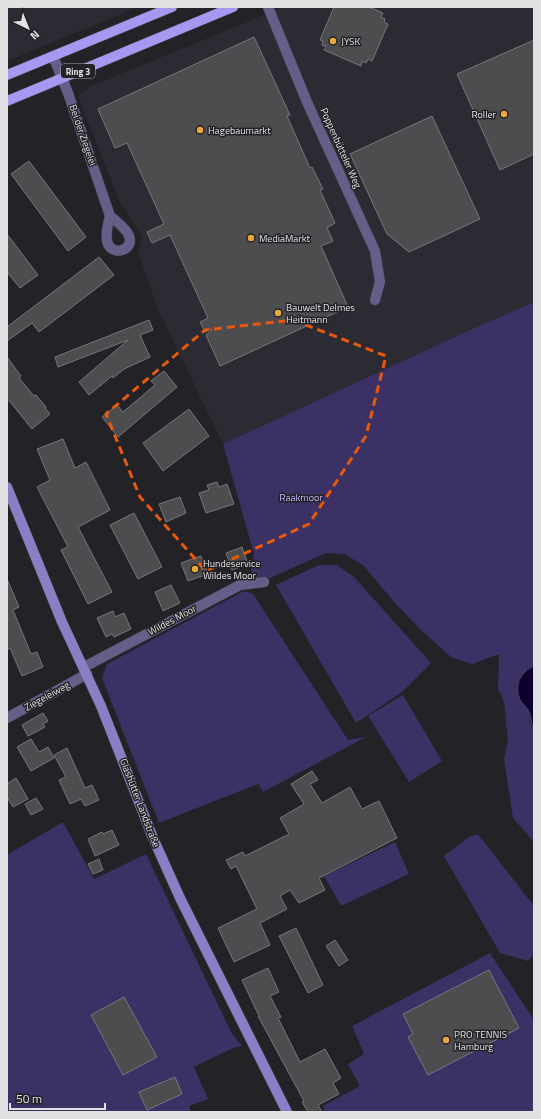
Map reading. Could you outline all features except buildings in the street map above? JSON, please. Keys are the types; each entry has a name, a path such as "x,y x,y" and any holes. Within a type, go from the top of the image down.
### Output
{"main road":[{"name":"Ring 3","path":"7,75 172,7"},
{"name":"Ring 3","path":"7,100 233,7"}],"street":[{"name":"Poppenbütteler Weg","path":"268,7 307,102 375,251 380,282 375,300"},
{"name":"Bei der Ziegelei","path":"53,56 110,216"},
{"name":"Glashütter Landstraße","path":"7,487 62,622 85,670 123,760 153,838 180,898 287,1112"},
{"name":"Wildes Moor","path":"85,670 240,585 264,582"},
{"name":"Ziegeleiweg","path":"7,718 85,670"}],"highlighted area":[{"path":"293,320 386,356 366,436 309,524 206,571 140,497 106,414 205,330"}],"shaded area":[{"path":"7,7 138,7 7,61"},
{"path":"283,7 534,7 534,302 223,444 159,312 138,253 142,238 138,229 120,203 78,96 89,87"},
{"path":"534,666 534,731 529,712 520,699 518,687 522,675 529,668"}],"green space":[{"name":"Raakmoor","path":"534,302 534,666 527,669 519,698 529,711 531,726 534,731 534,842 513,818 504,758 508,741 504,701 498,689 499,654 472,664 451,657 422,631 394,602 363,565 344,554 326,553 261,582 251,571 254,554 223,444"},
{"path":"319,565 337,565 354,577 431,663 402,692 356,723 276,585"},
{"path":"244,591 253,594 348,740 366,737 263,792 258,784 159,823 102,678 107,664"},
{"path":"403,695 442,761 409,782 368,716"},
{"path":"63,822 94,879 146,854 232,1034 242,1046 233,1048 194,1067 208,1099 189,1106 191,1112 7,1112 7,855"},
{"path":"478,834 534,906 534,954 528,961 500,953 444,856 469,837"},
{"path":"395,842 409,874 341,906 324,876"},
{"name":"PRO TENNIS Hamburg","path":"490,953 534,1020 534,1112 325,1112 323,1106 360,1086 348,1064 364,1054 352,1026"}],"place":[{"name":"JYSK","path":"333,41"},
{"name":"Roller","path":"504,114"},
{"name":"Hagebaumarkt","path":"200,130"},
{"name":"MediaMarkt","path":"251,238"},
{"name":"Bauwelt Delmes Heitmann","path":"278,313"},
{"name":"Hundeservice Wildes Moor","path":"195,569"},
{"name":"PRO TENNIS Hamburg","path":"446,1040"}]}
